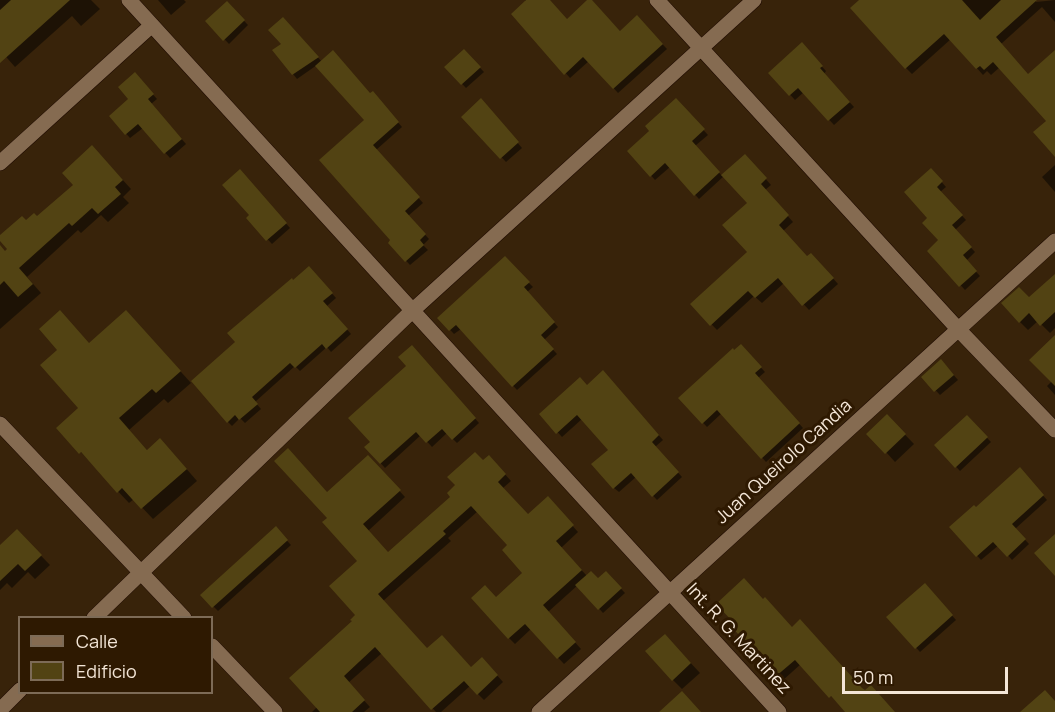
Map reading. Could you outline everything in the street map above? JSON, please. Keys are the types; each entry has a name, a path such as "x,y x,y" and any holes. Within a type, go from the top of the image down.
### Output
{"street":[{"name":"Int. R. G. Martinez","path":"129,0 779,712"},
{"path":"657,0 958,329 1055,430"},
{"path":"96,616 412,311 754,0"},
{"path":"0,163 152,25"},
{"name":"Juan Queirolo Candia","path":"539,712 1055,241"},
{"path":"0,424 182,616"},
{"path":"213,647 275,712"},
{"path":"0,710 18,692"}],"building":[{"path":"11,0 70,0 0,63 0,10"},
{"path":"526,0 550,0 567,19 587,0 592,0 620,31 637,15 663,44 613,89 583,57 564,75 511,14"},
{"path":"859,0 962,0 980,20 1001,0 1037,0 996,37 1028,74 1055,50 1055,157 1033,132 1046,121 993,62 984,70 980,66 976,69 944,34 905,69 850,8"},
{"path":"227,1 245,20 223,41 205,21"},
{"path":"283,17 319,57 292,75 272,50 281,44 268,30"},
{"path":"802,42 823,66 820,68 850,102 828,121 798,88 789,96 768,73"},
{"path":"464,49 481,67 461,85 444,67"},
{"path":"333,50 399,122 373,145 420,197 405,211 426,234 420,240 424,245 405,262 388,243 390,240 319,160 364,120 315,66"},
{"path":"135,72 154,94 148,99 182,139 164,154 138,124 125,135 109,116 128,99 118,87"},
{"path":"481,98 519,142 500,159 461,117"},
{"path":"676,98 705,129 692,141 720,172 694,196 665,163 650,177 627,151 649,131 645,126"},
{"path":"92,145 123,180 115,187 121,194 98,214 92,208 72,226 69,223 19,268 33,284 18,297 4,281 0,285 0,245 5,251 7,249 0,241 0,235 22,216 26,220 34,213 37,216 73,185 62,173"},
{"path":"745,154 767,178 761,184 789,215 779,225 807,256 811,253 834,278 802,306 778,278 755,298 748,291 710,326 690,304 747,252 722,225 747,203 721,175"},
{"path":"931,168 943,181 937,187 963,215 952,225 972,247 963,255 977,271 959,287 927,251 938,240 922,223 927,218 904,192"},
{"path":"240,169 287,223 266,241 246,218 249,215 222,185"},
{"path":"505,256 530,282 524,287 555,322 541,335 554,349 512,387 456,325 449,331 437,318"},
{"path":"309,266 333,293 323,301 348,329 326,349 322,344 295,368 290,363 252,397 258,404 239,420 235,415 227,423 191,381 235,342 227,333"},
{"path":"1055,274 1055,312 1040,326 1029,313 1019,323 1001,303 1019,287 1029,297"},
{"path":"60,310 89,343 126,310 181,371 156,393 152,389 119,418 147,450 160,438 187,469 141,509 122,488 117,493 81,452 79,454 56,428 78,408 40,365 57,350 39,329"},
{"path":"1055,335 1055,386 1029,360"},
{"path":"741,344 762,367 755,373 800,423 761,459 717,410 702,424 678,398 733,348 734,350"},
{"path":"412,345 476,418 452,440 442,429 426,443 416,432 380,464 364,447 370,442 348,418 406,366 398,357"},
{"path":"941,359 954,375 934,392 921,377"},
{"path":"603,370 659,435 652,442 679,472 652,497 631,473 613,489 591,464 608,450 577,415 556,434 539,414 580,377 587,385"},
{"path":"887,414 906,434 885,454 866,434"},
{"path":"967,415 988,437 955,468 934,445"},
{"path":"288,448 327,492 368,455 401,490 363,524 388,552 450,497 447,493 455,485 447,477 475,452 483,460 489,455 506,474 498,482 528,514 548,496 574,525 556,541 582,570 543,605 576,642 557,659 525,624 508,639 471,598 485,585 496,597 522,573 502,550 507,545 471,506 443,531 446,534 378,594 427,648 442,635 471,667 482,657 498,675 477,695 464,681 431,710 375,647 344,676 365,700 352,712 320,712 289,678 352,621 350,620 355,615 329,586 357,561 322,522 327,518 274,461"},
{"path":"1020,467 1044,495 1012,524 1026,539 1007,557 993,542 976,557 949,527 974,505 976,507"},
{"path":"276,526 288,540 212,608 200,595"},
{"path":"17,529 42,555 25,571 18,564 0,581 0,545"},
{"path":"1055,534 1055,576 1034,553"},
{"path":"591,571 598,578 606,571 622,588 598,610 575,585"},
{"path":"744,578 792,627 800,619 862,688 865,690 871,685 895,712 845,712 831,696 829,698 795,660 775,677 732,627 735,624 716,604"},
{"path":"925,583 953,615 915,649 886,617"},
{"path":"665,634 691,663 672,681 645,651"},
{"path":"1045,690 1055,701 1055,712 1020,712"},
{"path":"682,691 701,712 659,712"}]}
